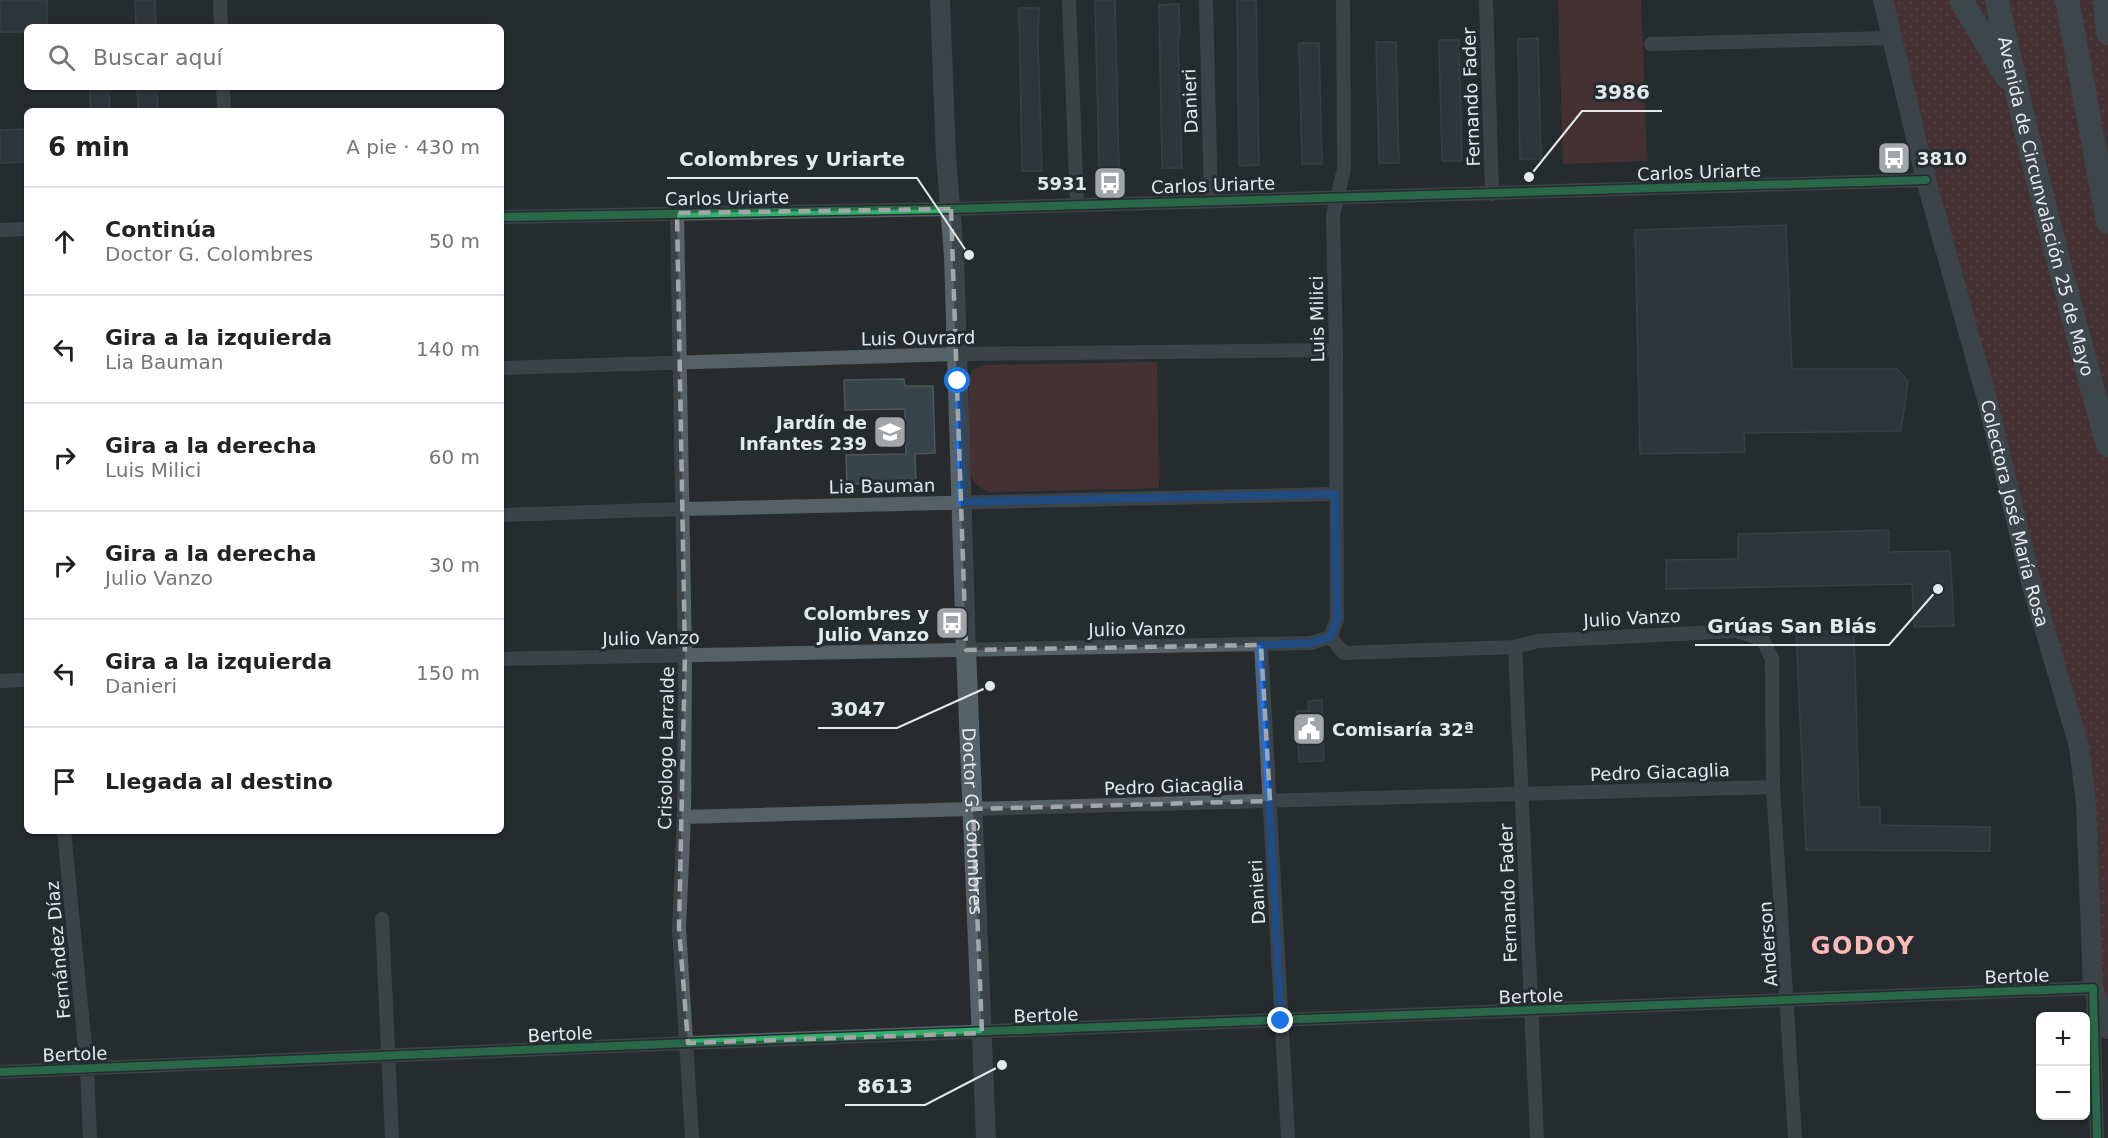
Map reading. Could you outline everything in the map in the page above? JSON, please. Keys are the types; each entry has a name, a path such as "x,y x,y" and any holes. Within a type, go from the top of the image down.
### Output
{"highway":[{"path":"1961,0 2016,92"},
{"name":"Avenida de Circunvalación 25 de Mayo","path":"1997,0 2016,92 2108,445"},
{"path":"2067,0 2108,222"},
{"path":"2105,0 2108,33"}],"street":[{"path":"220,0 221,24"},
{"name":"Doctor G. Colombres","path":"940,0 957,354 966,650 986,1138"},
{"path":"1069,0 1077,204"},
{"name":"Danieri","path":"1206,0 1211,201"},
{"name":"Luis Milici","path":"1330,637 1337,620 1333,215 1344,169 1343,0"},
{"name":"Fernando Fader","path":"1486,0 1492,194"},
{"name":"Colectora José María Rosa","path":"1883,0 1926,180 1987,399 2032,586 2079,746 2086,804 2093,988 2108,1029"},
{"path":"1651,44 1892,38"},
{"path":"223,90 224,108"},
{"name":"Carlos Uriarte","path":"504,217 951,209 1926,180"},
{"name":"Crisologo Larralde","path":"677,213 685,656 684,818 679,928 688,1043 692,1138"},
{"path":"0,230 24,229"},
{"name":"Luis Ouvrard","path":"504,368 957,354 1336,350"},
{"name":"Lia Bauman","path":"504,515 1335,494"},
{"name":"Julio Vanzo","path":"504,659 1261,645 1311,643 1330,637 1344,653 1515,646 1538,640 1737,631 1764,640"},
{"name":"Anderson","path":"1764,640 1772,660 1773,787 1795,1138"},
{"name":"Danieri","path":"1261,645 1288,1138"},
{"name":"Fernando Fader","path":"1515,646 1537,1138"},
{"path":"0,681 24,680"},
{"name":"Pedro Giacaglia","path":"684,818 1773,787"},
{"name":"Fernández Díaz","path":"64,834 87,1068 90,1138"},
{"path":"382,918 392,1138"},
{"path":"2093,988 2097,1138"},
{"name":"Bertole","path":"0,1072 2093,988"}],"highlighted area":[{"path":"951,209 966,650 1261,645 1270,801 973,809 982,1033 688,1043 679,928 685,655 677,213"}],"shaded area":[{"path":"1558,0 1641,0 1647,161 1563,164"},
{"path":"1883,0 2108,0 2108,1029 2093,988 2086,804"},
{"path":"1157,362 1159,488 990,492 974,481 968,462 969,377 974,369 984,365"}],"building":[{"path":"0,0 47,0 47,24 24,24 24,32 0,32"},
{"path":"135,0 155,0 156,24 136,24"},
{"path":"1095,0 1115,0 1119,168 1099,169"},
{"path":"1237,0 1256,0 1259,165 1239,166"},
{"path":"1179,4 1182,168 1162,168 1159,5"},
{"path":"1019,8 1039,8 1042,171 1022,171"},
{"path":"1538,38 1541,159 1520,159 1518,39"},
{"path":"1439,40 1459,40 1462,161 1442,161"},
{"path":"1376,42 1396,42 1399,163 1379,163"},
{"path":"1299,43 1319,43 1322,164 1302,164"},
{"path":"90,90 109,90 110,108 90,108"},
{"path":"137,90 157,90 158,108 138,108"},
{"path":"24,129 24,162 0,163 0,130"},
{"path":"1786,225 1792,369 1897,369 1908,381 1901,431 1744,433 1745,452 1640,454 1635,230"},
{"name":"Jardín de Infantes 239","path":"904,379 905,386 933,386 935,453 915,454 916,482 847,484 846,455 906,454 905,409 845,410 844,380"},
{"path":"1889,530 1889,552 1950,551 1954,626 1914,627 1912,584 1666,589 1666,560 1738,559 1738,534"},
{"path":"1796,631 1854,631 1859,807 1880,807 1880,825 1990,827 1990,851 1806,850"},
{"path":"1322,700 1324,761 1299,762 1297,711 1309,711 1308,701"}],"cycle path":[{"path":"504,217 951,209 1926,180"},
{"path":"0,1072 2093,988 2097,1138"}],"place":[{"name":"3810","path":"1894,158"},
{"name":"3986","path":"1529,177"},
{"name":"5931","path":"1110,183"},
{"name":"Colombres y Uriarte","path":"969,255"},
{"name":"Jardín de Infantes 239","path":"890,432"},
{"name":"Grúas San Blás","path":"1938,589"},
{"name":"Colombres y Julio Vanzo","path":"952,623"},
{"name":"3047","path":"990,686"},
{"name":"Comisaría 32ª","path":"1309,729"},
{"name":"8613","path":"1002,1065"}],"district":[{"name":"GODOY","path":"1863,946"}],"route":[{"path":"958,381 962,502 1335,494 1337,620 1330,637 1311,643 1261,645 1281,1021"}]}
